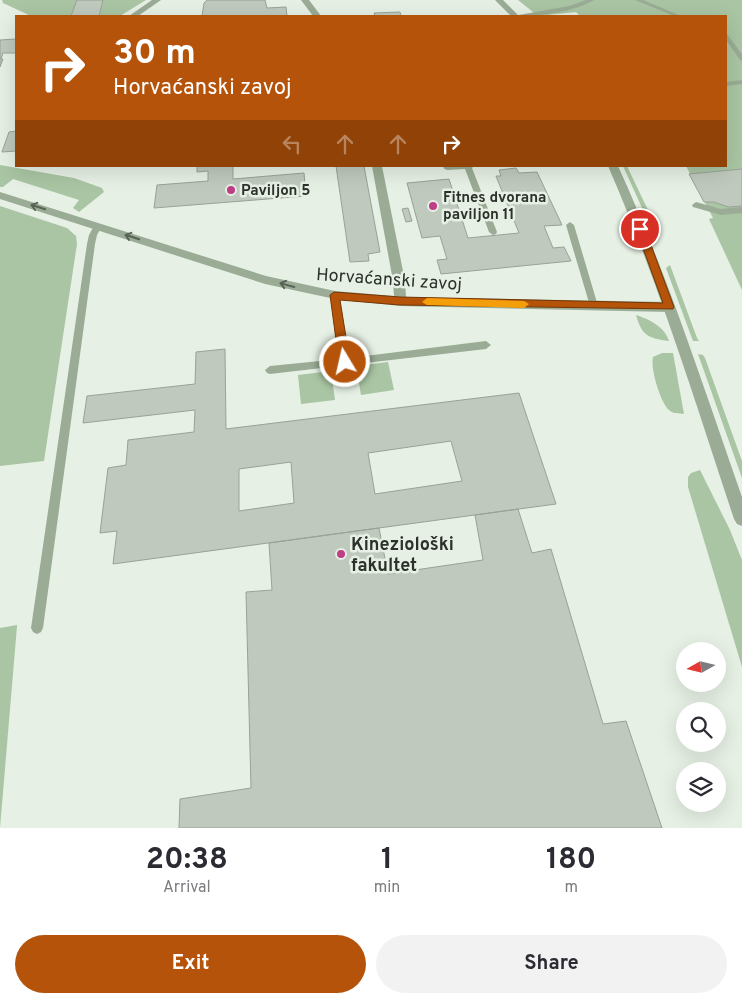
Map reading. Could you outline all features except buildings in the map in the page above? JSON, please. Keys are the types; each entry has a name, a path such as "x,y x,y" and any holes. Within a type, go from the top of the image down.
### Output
{"street":[{"path":"134,15 157,0"},
{"path":"305,0 316,15"},
{"path":"491,0 506,15"},
{"path":"498,0 514,15"},
{"path":"376,167 399,281 400,301"},
{"path":"613,167 634,213 669,307 742,519"},
{"name":"Horvaćanski zavoj","path":"0,195 265,280 334,295 400,301 669,307"}],"lane":[{"path":"522,15 570,8 591,0"},
{"path":"638,0 676,15"},
{"path":"727,36 734,39 742,59"},
{"path":"727,84 742,82"},
{"path":"447,168 458,167"},
{"path":"470,167 493,232"},
{"path":"696,205 721,212 742,210"},
{"path":"570,225 594,306"},
{"path":"37,628 93,235 98,226"},
{"path":"334,295 345,362"},
{"path":"270,370 486,345"}],"green space":[{"path":"2,0 77,0 71,15 29,15 3,3"},
{"path":"103,0 146,0 122,15 99,15"},
{"path":"518,0 742,0 742,290 709,219 713,218 687,167 727,167 727,15 579,15 576,12 537,15"},
{"path":"0,165 74,178 102,188 104,192 79,212 73,208 79,200 13,179 3,187 0,187"},
{"path":"623,167 627,167 657,233 652,230"},
{"path":"0,206 67,228 76,236 77,244 44,461 0,466"},
{"path":"670,265 699,341 693,341 666,268"},
{"path":"636,315 651,321 660,328 669,341 647,335 641,328"},
{"path":"662,353 673,353 684,414 669,410 662,400 654,376 653,357"},
{"path":"698,354 703,355 705,358 742,461 742,478"},
{"path":"388,362 394,390 361,395 356,366"},
{"path":"331,371 335,400 301,404 298,375"},
{"path":"700,470 730,530 742,560 742,667 688,487 688,477 691,473"},
{"path":"17,626 0,828 0,628"}],"slow traffic":[{"path":"427,302 524,304"}],"place":[{"name":"Paviljon 5","path":"231,190"},
{"name":"Fitnes dvorana paviljon 11","path":"433,206"},
{"name":"Kineziološki fakultet","path":"341,554"}],"route":[{"path":"345,362 334,295 400,301 669,307 640,229"}]}
